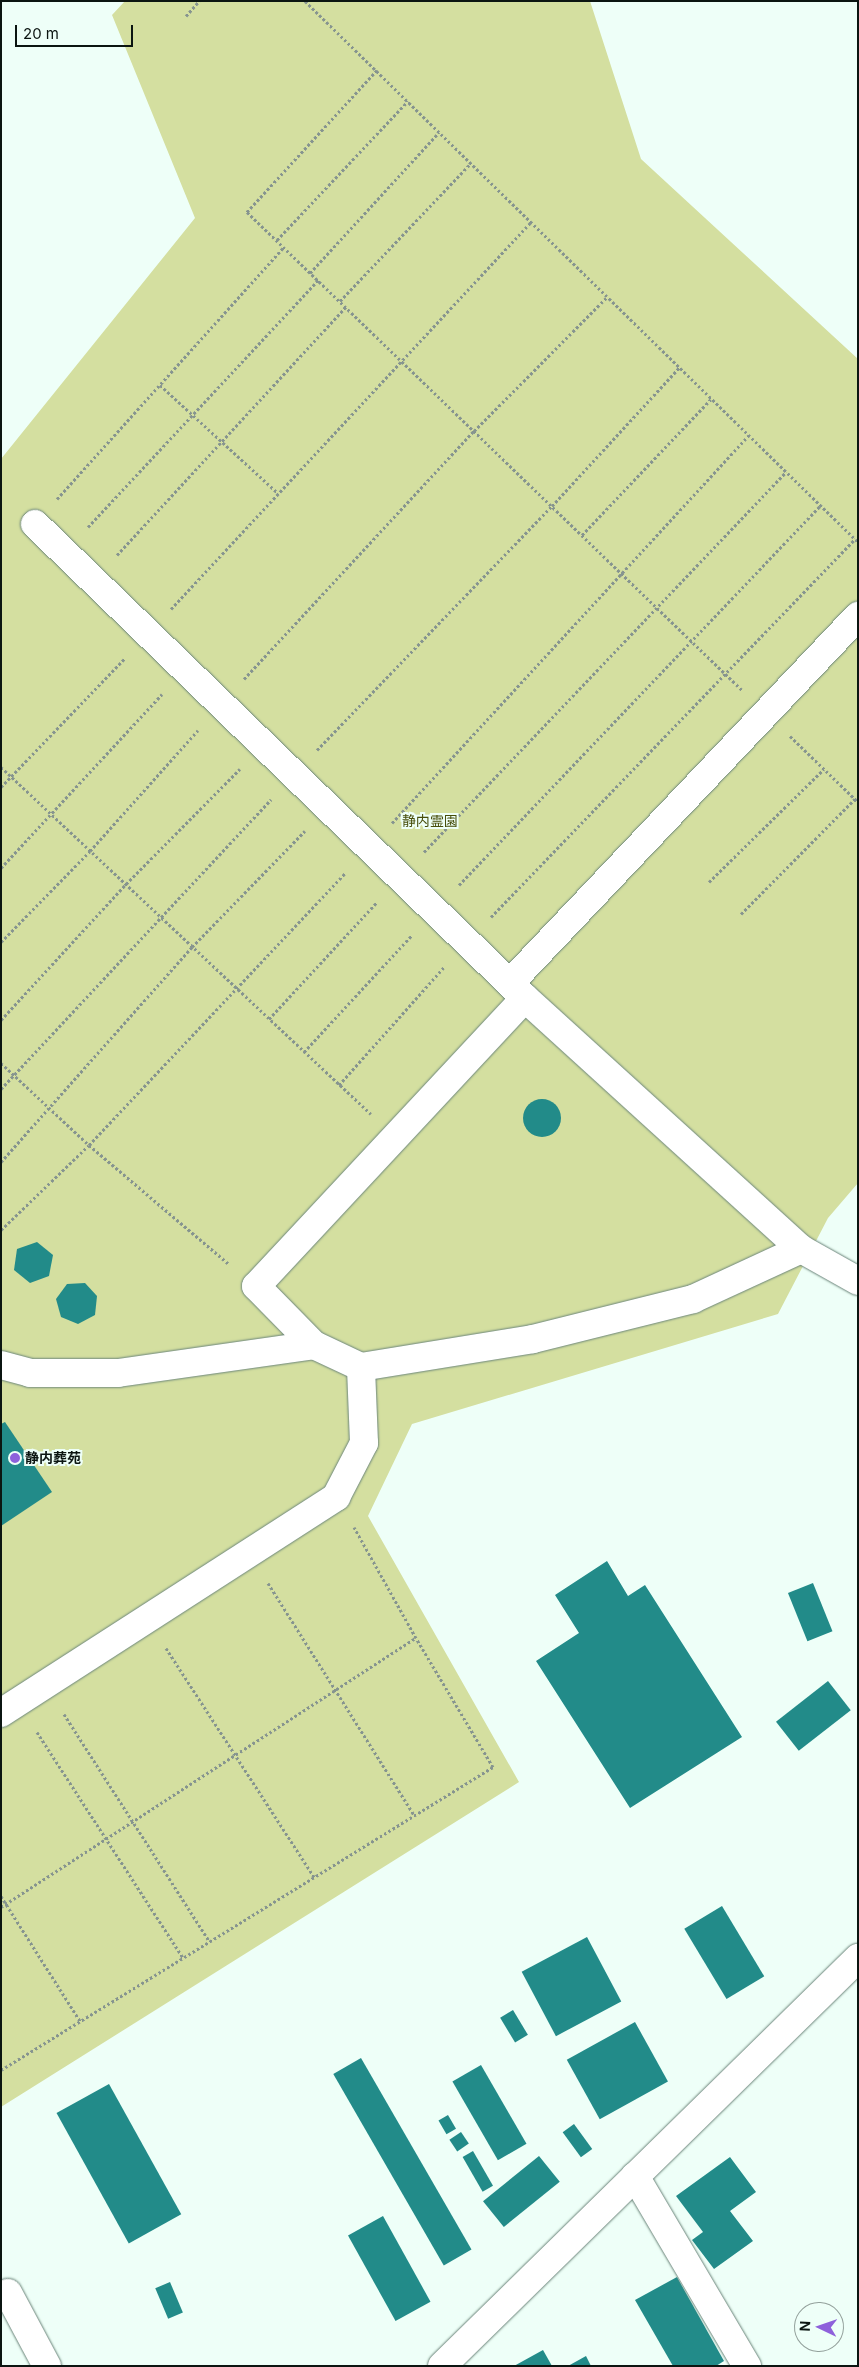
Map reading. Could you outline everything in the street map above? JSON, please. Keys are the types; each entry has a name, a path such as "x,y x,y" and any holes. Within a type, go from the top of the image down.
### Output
{"street":[{"path":"35,524 95,580 399,878 518,990 801,1249 858,1281"},
{"path":"801,1249 693,1299 533,1339 360,1367 314,1345 256,1286 395,1137 518,990 766,713 858,616"},
{"path":"1,1365 30,1373 118,1373 314,1345"},
{"path":"9,1708 336,1497 364,1443 360,1367"},
{"path":"442,2366 858,1958"},
{"path":"635,2176 747,2366"},
{"path":"8,2293 47,2366"}],"path":[{"path":"186,16 199,1"},
{"path":"305,1 856,540 723,672 467,942 339,1084"},
{"path":"377,70 247,212 856,800 742,914"},
{"path":"277,240 408,101"},
{"path":"310,273 439,132"},
{"path":"340,301 471,163"},
{"path":"1,787 149,633 531,222"},
{"path":"35,524 284,248"},
{"path":"66,552 318,280"},
{"path":"1,942 90,851 221,704 474,432 607,297"},
{"path":"95,580 346,307"},
{"path":"1,1089 293,775 552,506 680,367"},
{"path":"160,385 278,493"},
{"path":"582,535 711,399"},
{"path":"269,1019 399,878 786,472"},
{"path":"304,1052 434,911 820,506"},
{"path":"1,868 185,669"},
{"path":"1,1020 126,884 263,746"},
{"path":"1,767 395,1137"},
{"path":"709,882 824,769"},
{"path":"1,1162 192,947 328,808"},
{"path":"1,1063 50,1108 256,1286"},
{"path":"1,2070 493,1767 416,1638 336,1497"},
{"path":"249,1552 414,1815"},
{"path":"147,1618 314,1877"},
{"path":"1,1907 416,1638"},
{"path":"44,1684 135,1821 209,1941"},
{"path":"9,1708 108,1838 183,1958"},
{"path":"1,1896 80,2021"}],"green space":[{"name":"静内霊園","path":"125,1 590,1 641,159 858,359 858,1183 828,1218 778,1314 412,1424 368,1516 519,1782 1,2107 1,459 195,218 112,15"}],"building":[{"path":"542,1099 555,1105 561,1118 555,1131 542,1137 529,1131 523,1118 529,1105"},
{"path":"37,1242 53,1255 49,1276 30,1283 14,1270 17,1249"},
{"path":"85,1283 97,1296 95,1315 78,1324 61,1317 56,1299 67,1284"},
{"name":"静内葬苑","path":"5,1422 52,1492 1,1526 1,1424"},
{"path":"607,1561 628,1596 645,1585 742,1737 630,1808 536,1661 579,1633 555,1595"},
{"path":"813,1583 832,1631 807,1641 788,1593"},
{"path":"828,1681 851,1710 799,1751 776,1722"},
{"path":"722,1906 764,1976 727,1999 684,1929"},
{"path":"587,1937 621,2001 556,2036 522,1972"},
{"path":"513,2010 528,2035 515,2043 500,2018"},
{"path":"635,2022 668,2081 600,2119 567,2060"},
{"path":"361,2058 472,2249 444,2265 333,2074"},
{"path":"481,2065 526,2144 498,2160 452,2082"},
{"path":"109,2084 181,2214 129,2243 57,2113"},
{"path":"448,2115 456,2129 446,2134 438,2120"},
{"path":"574,2124 592,2149 581,2157 563,2132"},
{"path":"461,2132 469,2144 457,2151 449,2140"},
{"path":"473,2151 493,2186 483,2192 463,2157"},
{"path":"539,2156 560,2182 504,2227 483,2201"},
{"path":"730,2157 756,2192 730,2211 753,2241 714,2269 692,2240 703,2232 676,2196"},
{"path":"383,2216 431,2302 396,2321 348,2235"},
{"path":"677,2277 724,2361 716,2366 673,2366 635,2300"},
{"path":"170,2282 183,2312 168,2319 155,2288"},
{"path":"543,2350 552,2366 514,2366"},
{"path":"586,2356 591,2366 568,2366"}],"place":[{"name":"静内葬苑","path":"15,1458"}]}
